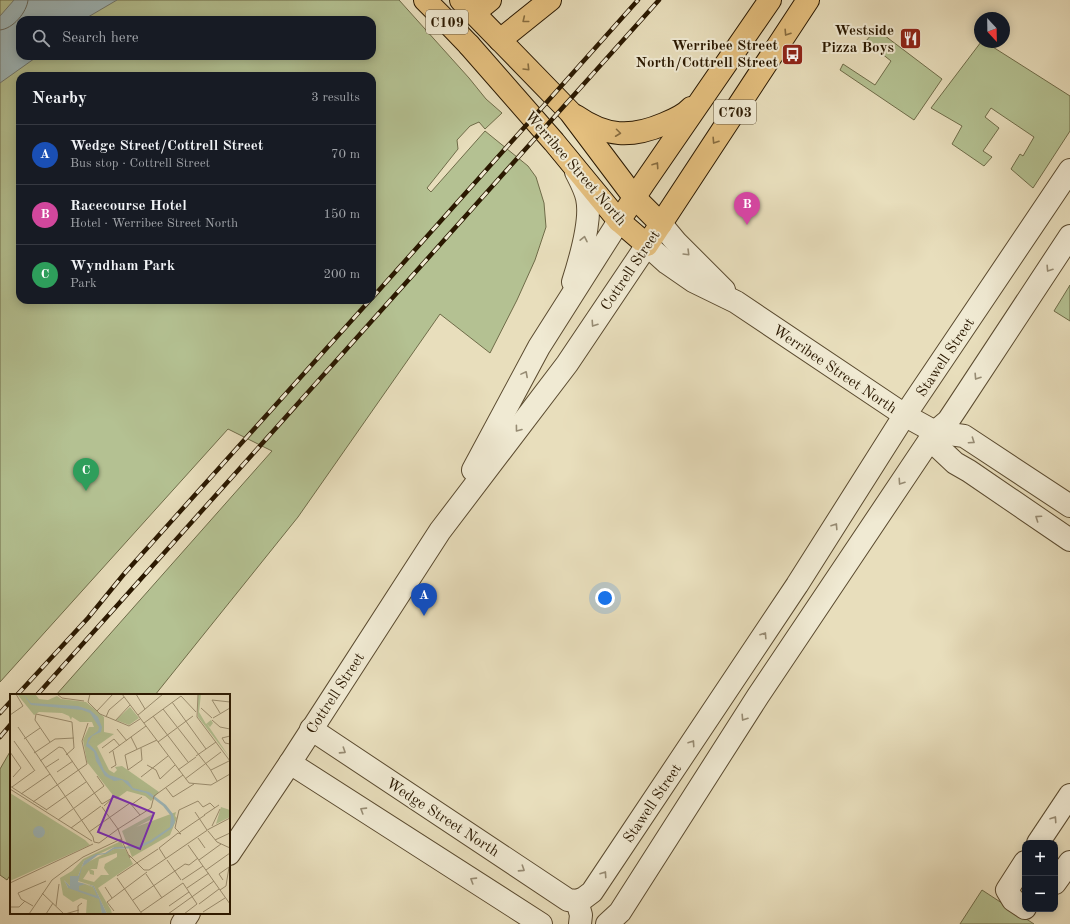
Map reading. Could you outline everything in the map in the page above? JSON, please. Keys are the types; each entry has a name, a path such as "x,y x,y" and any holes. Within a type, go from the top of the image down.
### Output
{"main road":[{"name":"C109","path":"424,0 446,20 469,45 500,40 550,0"},
{"name":"Cottrell Street","path":"620,221 634,197 770,0"},
{"name":"Cottrell Street","path":"647,245 808,0"},
{"path":"469,45 475,4"},
{"name":"Werribee Street North","path":"475,4 500,40 570,112 634,197 661,224"},
{"name":"Werribee Street North","path":"469,45 554,142 620,221 647,245"},
{"name":"C703","path":"570,112 584,122 602,130 616,134 635,134 656,128 675,120 688,111 706,93"}],"street":[{"path":"566,304 579,262 588,222 587,198 574,167"},
{"name":"Stawell Street","path":"578,901 592,892 735,679 906,416 1070,170"},
{"name":"Cottrell Street","path":"440,531 539,347 620,221"},
{"name":"Werribee Street North","path":"661,224 676,242 736,302"},
{"name":"Stawell Street","path":"608,924 620,912 821,600 935,432 948,421 955,411 1070,236"},
{"name":"Werribee Street North","path":"647,245 667,264 693,281 736,302 906,416 935,432 964,436 1070,506"},
{"name":"Cottrell Street","path":"230,853 290,763 440,531 567,364 647,245"},
{"path":"935,432 939,448 955,463 1070,540"},
{"path":"797,585 821,600"},
{"path":"735,679 758,696"},
{"name":"Wedge Street North","path":"311,730 568,900 578,901"},
{"path":"290,763 541,924"},
{"path":"1040,840 1070,796"},
{"path":"1058,879 1070,862"},
{"path":"1022,867 1007,890 1013,900 1022,906"},
{"path":"578,901 581,915 580,924"},
{"path":"182,924 188,914"}],"green space":[{"path":"0,0 399,0 486,99 502,113 485,129 479,122 470,126 457,140 458,149 427,188 431,192 485,131 528,166 536,177 544,203 546,227 535,260 517,300 490,353 440,314 298,517 156,694 57,694 272,451 228,429 0,682"},
{"path":"876,29 942,79 914,120 840,70 843,64 875,85 891,61 866,41"},
{"path":"976,48 994,48 1070,96 1070,131 1033,188 1011,169 1020,154 1023,156 1034,137 991,108 985,117 999,128 983,151 992,157 984,166 952,144 962,126 931,108"},
{"path":"1070,285 1070,321 1054,311"},
{"path":"10,752 10,876 7,880 0,875 0,769"},
{"path":"982,890 1034,924 960,924"}],"water":[{"path":"14,0 117,0 90,16 16,16 16,60 32,60 0,83 0,16"}],"railway":[{"path":"376,294 638,0"},
{"path":"38,694 659,0"},
{"path":"18,694 88,618 124,574 366,304"},
{"path":"0,713 10,702"},
{"path":"0,737 10,725"}],"place":[{"name":"Westside Pizza Boys","path":"910,39"},
{"name":"Werribee Street North/Cottrell Street","path":"793,54"},
{"name":"Racecourse Hotel","path":"747,225"},
{"name":"Wyndham Park","path":"86,491"},
{"name":"Wedge Street/Cottrell Street","path":"424,616"}]}
